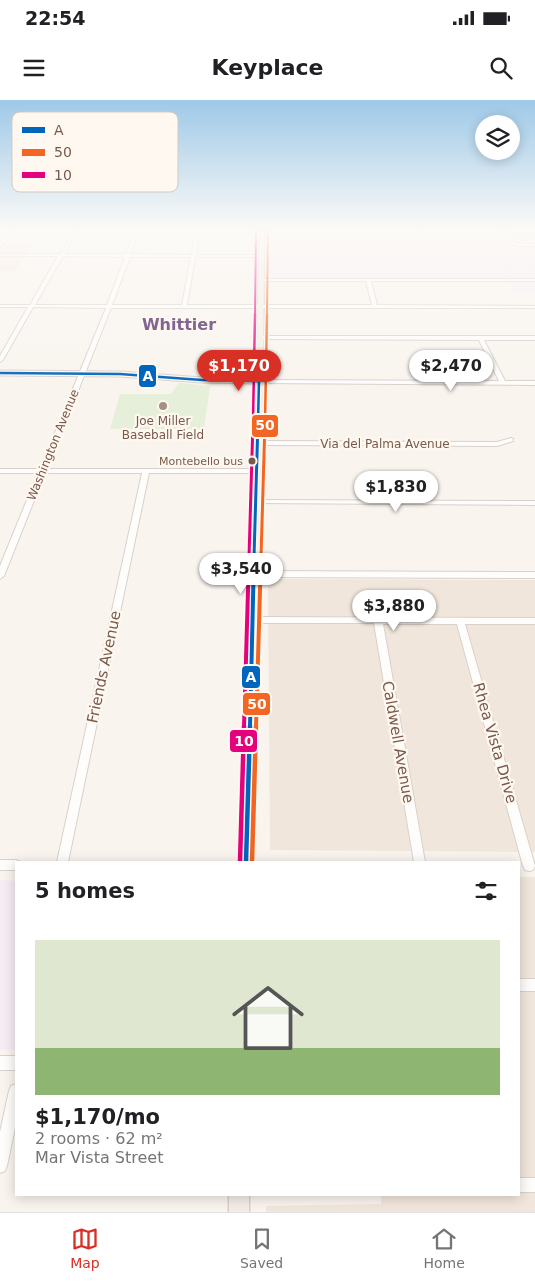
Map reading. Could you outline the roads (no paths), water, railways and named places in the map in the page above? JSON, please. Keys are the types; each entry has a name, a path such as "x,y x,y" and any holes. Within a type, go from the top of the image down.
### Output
{"main road":[{"path":"246,861 258,471 261,282"},
{"path":"0,373 138,375 209,381 259,381"},
{"path":"239,1212 240,1196"}],"street":[{"path":"0,360 46,282"},
{"name":"Washington Avenue","path":"0,576 118,282"},
{"path":"184,306 188,282"},
{"path":"368,282 375,307"},
{"path":"0,306 535,307"},
{"path":"261,338 535,338"},
{"path":"481,338 503,383"},
{"path":"259,381 535,383"},
{"name":"Via del Palma Avenue","path":"258,443 497,444 510,440"},
{"path":"0,471 258,471"},
{"name":"Friends Avenue","path":"62,861 146,472"},
{"path":"257,502 535,502"},
{"path":"255,574 535,575"},
{"path":"253,620 535,621"},
{"name":"Caldwell Avenue","path":"378,621 419,861"},
{"name":"Rhea Vista Drive","path":"460,621 528,866"},
{"path":"0,865 15,865"},
{"path":"520,985 535,985"},
{"path":"0,1063 15,1063"},
{"path":"0,1166 15,1096"},
{"path":"520,1185 535,1185"}],"place":[{"name":"Joe Miller Baseball Field","path":"163,406"},
{"name":"Montebello bus","path":"252,461"}],"district":[{"name":"Whittier","path":"179,324"}]}
